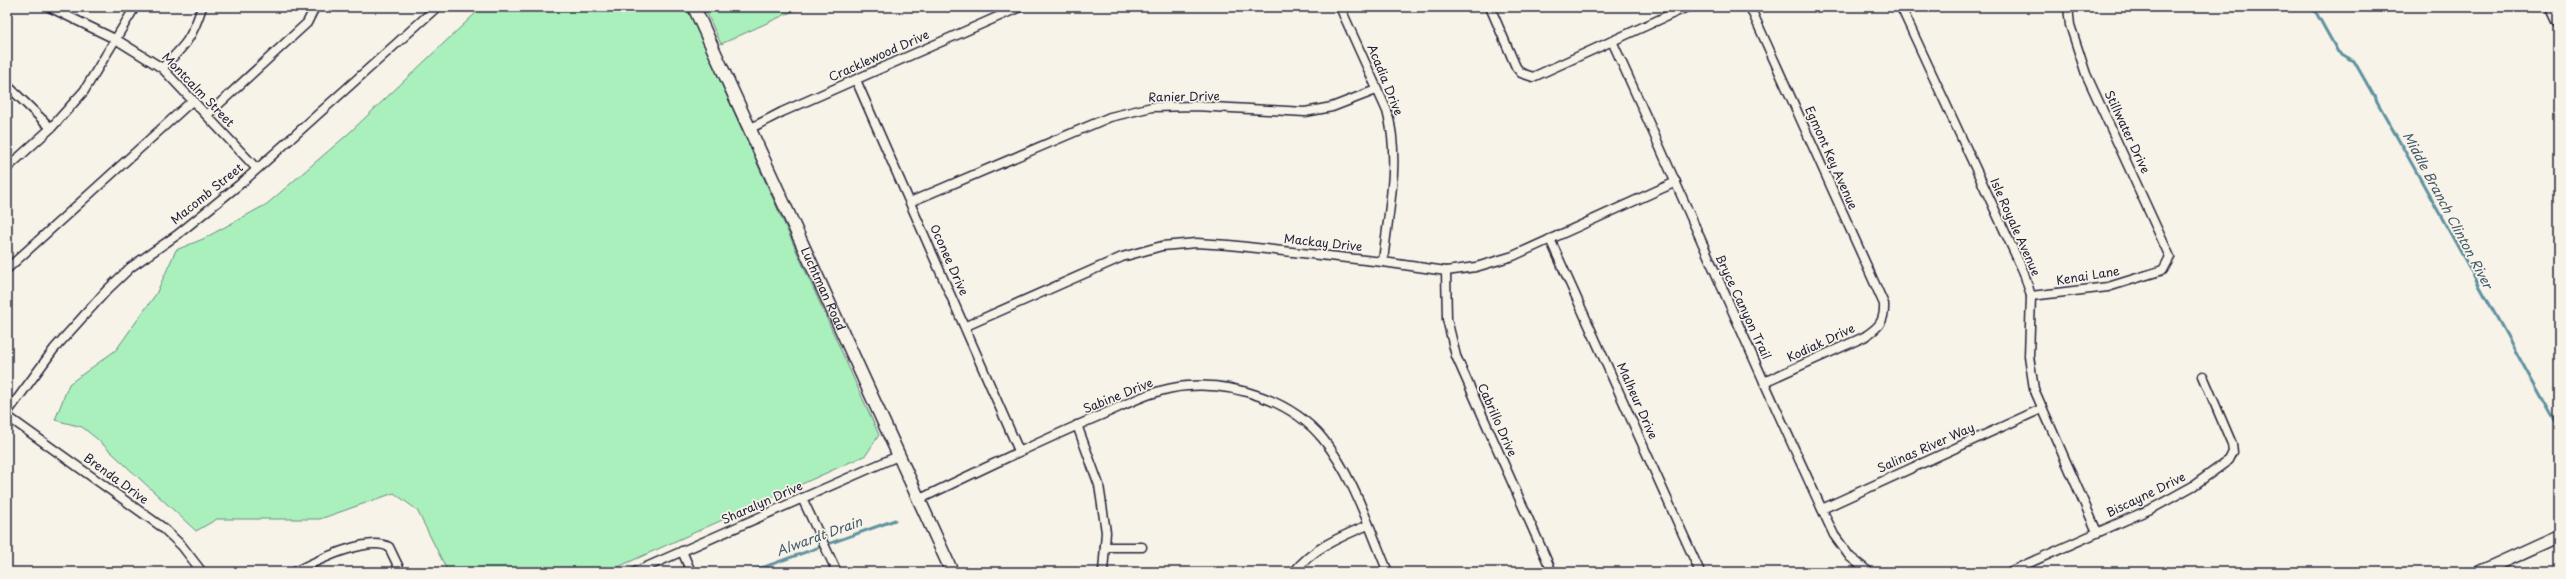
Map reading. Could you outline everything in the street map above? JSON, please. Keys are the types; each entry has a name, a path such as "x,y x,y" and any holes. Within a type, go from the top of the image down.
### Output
{"street":[{"name":"Montcalm Street","path":"48,7 117,40 162,68 257,169"},
{"path":"7,168 51,128 84,91 117,40 135,7"},
{"path":"162,68 187,43 193,34 202,7"},
{"path":"207,115 307,23 315,7"},
{"name":"Macomb Street","path":"7,412 54,349 107,290 131,267 211,209 257,169 427,10 437,7"},
{"name":"Luchtman Road","path":"694,7 952,572"},
{"name":"Cracklewood Drive","path":"750,129 1020,7"},
{"name":"Acadia Drive","path":"1340,7 1376,90 1387,111 1394,149 1383,262"},
{"path":"1490,7 1516,67 1527,77 1540,76 1687,7"},
{"name":"Egmont Key Avenue","path":"1750,7 1884,304 1883,320"},
{"name":"Isle Royale Avenue","path":"1902,7 2018,258 2031,296 2030,369 2041,409 2097,532"},
{"name":"Stillwater Drive","path":"2068,7 2070,25 2086,74 2165,244 2170,257 2168,265"},
{"path":"2553,7 2559,20"},
{"name":"Bryce Canyon Trail","path":"1612,41 1676,182 1702,245 1834,535 1850,557 1870,572"},
{"name":"Oconee Drive","path":"856,80 966,326 1019,451"},
{"path":"7,86 51,128"},
{"name":"Ranier Drive","path":"910,202 1110,117 1152,107 1196,106 1306,112 1332,107 1376,90"},
{"path":"7,269 193,100"},
{"name":"Mackay Drive","path":"966,326 1122,257 1162,246 1196,243 1229,245 1383,262 1446,271 1476,267 1506,258 1550,240 1676,182"},
{"name":"Malheur Drive","path":"1550,240 1700,572"},
{"name":"Kenai Lane","path":"2031,296 2108,287 2154,274 2168,265"},
{"name":"Cabrillo Drive","path":"1446,271 1447,319 1456,356 1552,572"},
{"name":"Kodiak Drive","path":"1764,382 1864,337 1878,328 1883,320"},
{"name":"Biscayne Drive","path":"2009,572 2178,495 2229,460 2233,452 2232,444 2203,376"},
{"name":"Sabine Drive","path":"918,500 1019,451 1155,392 1186,386 1221,385 1260,396 1296,414 1323,438 1343,469 1388,572"},
{"name":"Salinas River Way","path":"1822,509 2041,409"},
{"name":"Brenda Drive","path":"7,416 162,526 182,546 202,572"},
{"path":"1077,425 1099,485 1106,532 1102,572"},
{"name":"Sharalyn Drive","path":"635,572 898,456"},
{"path":"802,498 836,572"},
{"path":"1294,572 1304,560 1334,539 1368,525"},
{"path":"2480,572 2559,536"},
{"path":"294,572 353,548 375,543 388,547 401,572"},
{"path":"1105,547 1142,547"},
{"path":"682,551 691,572"}],"green space":[{"path":"482,7 687,7 879,435 866,455 607,572 448,572 417,510 394,493 320,519 217,519 196,531 96,438 82,427 55,420 69,384 116,350 156,294 176,250 203,239 267,204 348,134"},
{"path":"704,7 802,7 721,44"}],"waterway":[{"name":"Middle Branch Clinton River","path":"2313,7 2338,52 2354,61 2559,429"},
{"name":"Alwardt Drain","path":"750,572 895,520"}]}
